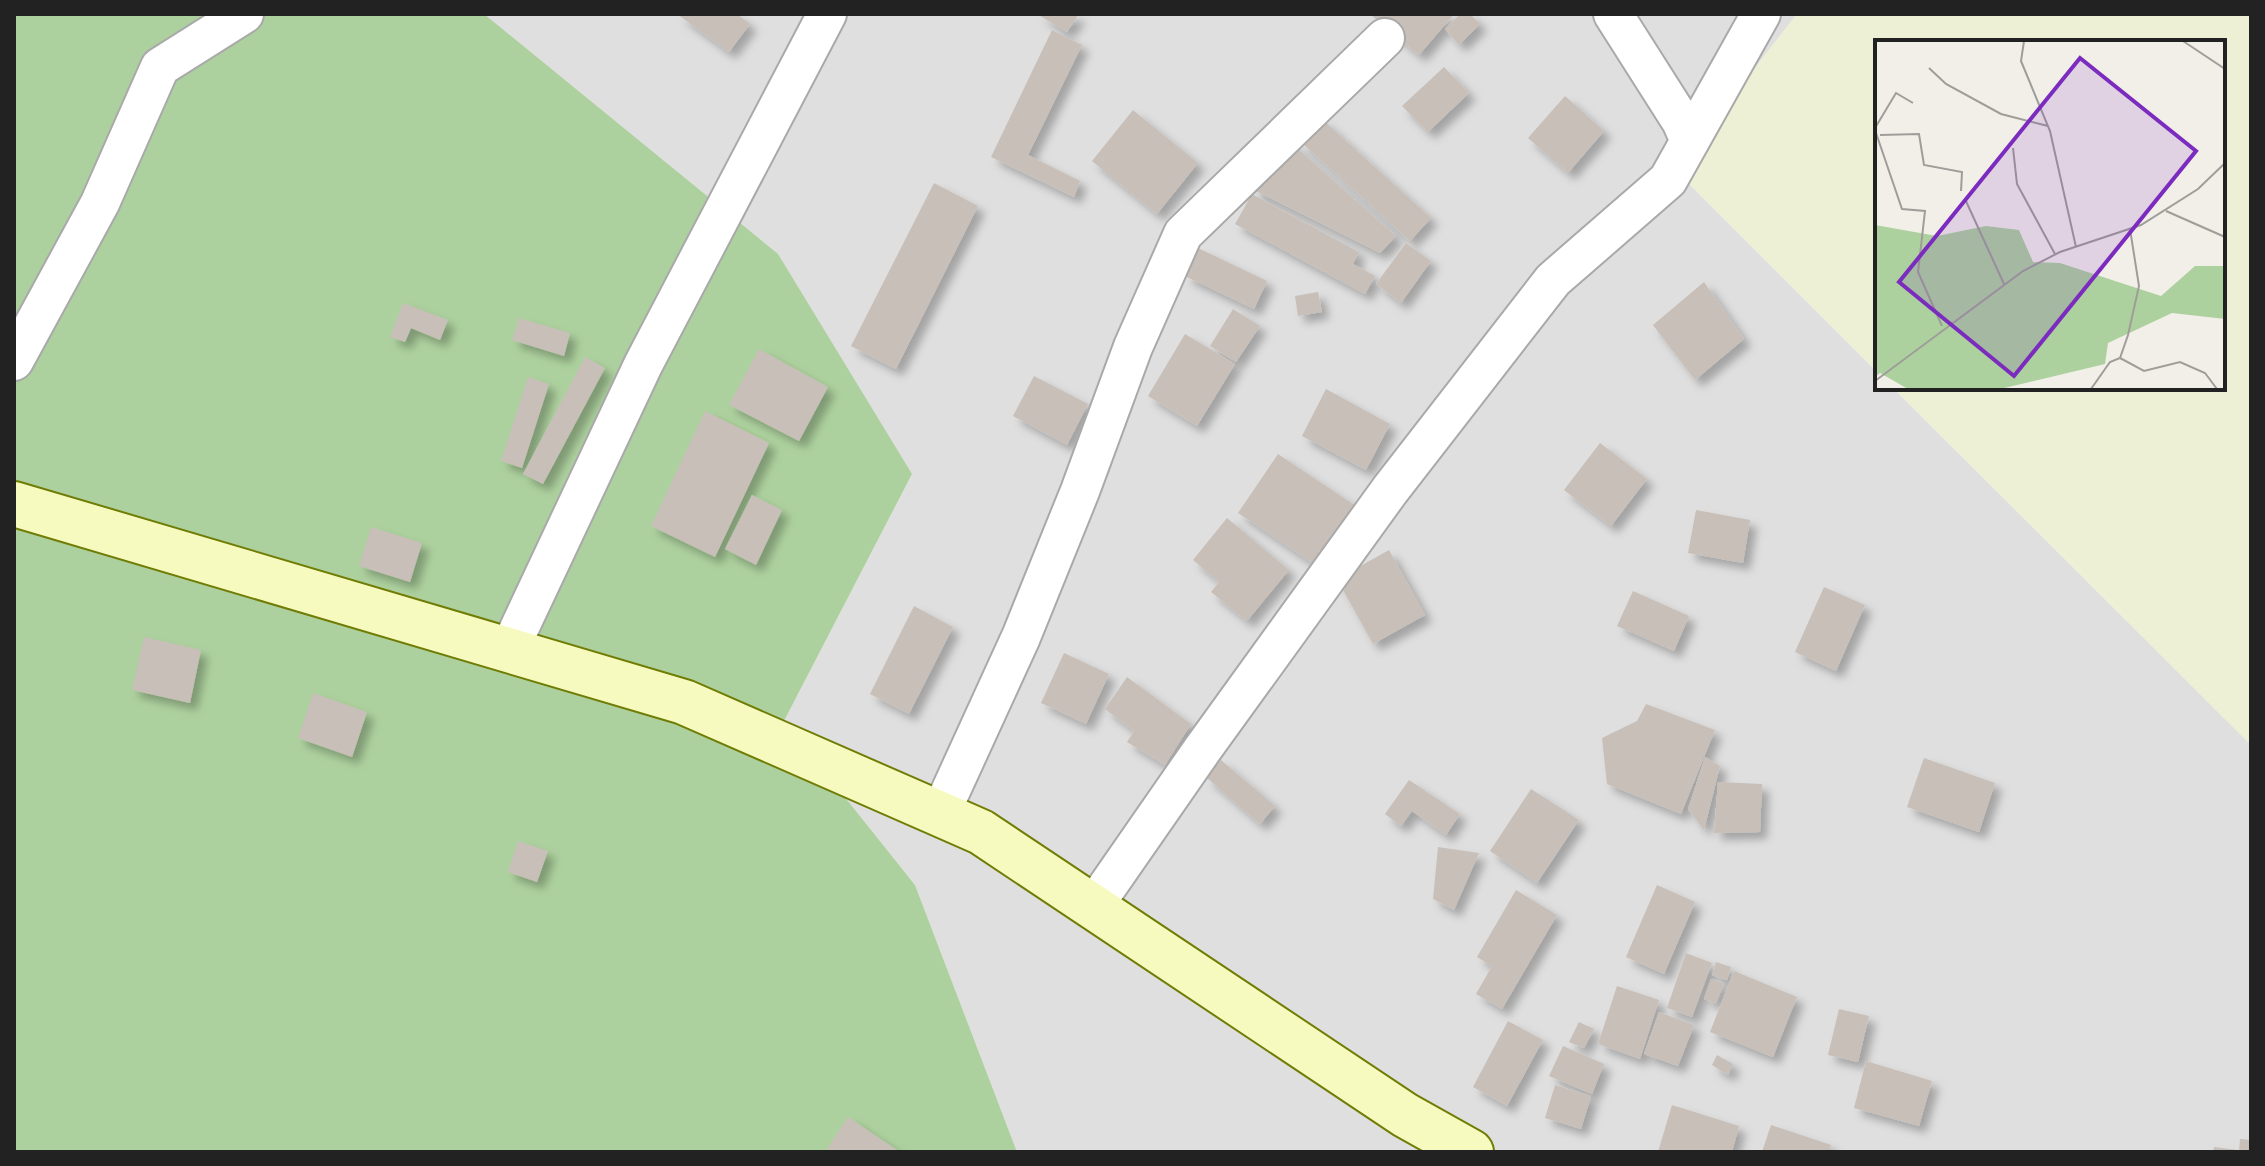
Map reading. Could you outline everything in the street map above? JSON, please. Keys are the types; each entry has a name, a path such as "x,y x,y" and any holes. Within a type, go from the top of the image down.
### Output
{"street":[{"path":"14,361 100,203 160,67 244,14"},
{"path":"509,650 643,365 827,14"},
{"path":"1613,14 1681,121 1690,141"},
{"path":"1093,907 1390,490 1553,280 1668,180 1761,14"},
{"path":"940,814 1021,637 1080,491 1133,347 1183,234 1385,38"},
{"path":"14,504 684,702 981,832 1405,1115 1468,1151"}],"shaded area":[{"path":"484,14 1797,14 1675,170 1875,370 1875,390 1895,390 2251,745 2251,1152 1017,1152 915,885 784,721 912,474"}],"green space":[{"path":"14,14 484,14 778,254 912,474 784,721 915,885 1017,1152 14,1152"},
{"path":"1797,14 2251,14 2251,745 1895,390 2225,390 2225,40 1875,40 1875,370 1675,170"}],"building":[{"path":"677,14 737,14 750,24 729,52"},
{"path":"1037,14 1079,14 1067,32"},
{"path":"1370,14 1454,14 1419,55"},
{"path":"1460,14 1470,14 1480,24 1459,45 1445,29"},
{"path":"1052,30 1082,45 1028,155 1080,181 1074,197 991,157"},
{"path":"1444,67 1469,93 1428,132 1402,106"},
{"path":"1565,96 1604,131 1568,173 1528,138"},
{"path":"1133,110 1198,163 1157,214 1092,161"},
{"path":"1322,119 1431,218 1410,241 1301,142"},
{"path":"1289,141 1396,236 1380,253 1252,189"},
{"path":"934,183 978,206 896,369 851,346"},
{"path":"1252,194 1359,252 1353,264 1375,276 1365,294 1235,224"},
{"path":"1406,243 1431,261 1401,303 1376,284"},
{"path":"1198,248 1267,281 1254,309 1185,276"},
{"path":"1704,282 1744,339 1695,380 1653,325"},
{"path":"1318,292 1322,312 1298,316 1295,296"},
{"path":"403,303 448,320 440,340 411,328 405,342 390,337"},
{"path":"1233,309 1260,326 1236,362 1210,346"},
{"path":"519,318 570,333 564,356 512,340"},
{"path":"1185,334 1235,364 1197,426 1148,396"},
{"path":"759,349 828,387 799,441 729,405"},
{"path":"585,357 605,368 543,484 523,474"},
{"path":"1034,376 1088,404 1067,445 1013,416"},
{"path":"528,377 549,384 522,468 501,461"},
{"path":"1326,389 1390,424 1366,470 1302,436"},
{"path":"705,411 769,443 715,557 651,526"},
{"path":"1600,443 1647,479 1611,526 1564,490"},
{"path":"1278,454 1356,506 1317,566 1238,513"},
{"path":"752,495 782,510 756,565 725,549"},
{"path":"1696,510 1750,520 1743,563 1688,553"},
{"path":"1227,518 1289,570 1247,621 1211,592 1219,582 1193,560"},
{"path":"371,527 422,543 410,582 359,566"},
{"path":"1389,550 1425,615 1373,644 1337,579"},
{"path":"1824,587 1865,605 1836,671 1795,652"},
{"path":"1633,591 1689,616 1674,651 1617,626"},
{"path":"914,606 953,627 909,714 870,694"},
{"path":"144,637 201,650 190,703 132,690"},
{"path":"1064,653 1109,674 1086,724 1041,703"},
{"path":"1127,677 1191,724 1165,765 1127,742 1134,731 1105,709"},
{"path":"313,693 367,712 352,757 298,738"},
{"path":"1646,704 1715,730 1681,814 1607,784 1602,738 1637,721"},
{"path":"1705,757 1720,766 1704,830 1688,809"},
{"path":"1924,758 1995,783 1979,832 1907,807"},
{"path":"1221,760 1275,806 1260,824 1206,777"},
{"path":"1409,780 1460,814 1446,835 1412,811 1401,826 1385,814"},
{"path":"1718,782 1762,784 1760,832 1714,833"},
{"path":"1531,789 1579,820 1537,883 1490,851"},
{"path":"518,841 548,851 537,882 508,872"},
{"path":"1438,847 1479,853 1454,910 1433,899"},
{"path":"1657,885 1695,902 1664,974 1626,957"},
{"path":"1516,890 1557,915 1502,1009 1476,994 1492,966 1477,957"},
{"path":"1686,953 1712,963 1692,1017 1667,1008"},
{"path":"1716,962 1731,967 1727,980 1712,975"},
{"path":"1734,971 1797,997 1773,1057 1710,1032"},
{"path":"1711,979 1724,983 1716,1003 1704,999"},
{"path":"1617,986 1659,1000 1640,1059 1598,1044"},
{"path":"1839,1009 1869,1016 1858,1062 1828,1055"},
{"path":"1659,1012 1694,1025 1678,1066 1644,1054"},
{"path":"1508,1021 1543,1040 1507,1106 1473,1087"},
{"path":"1579,1022 1594,1029 1584,1048 1569,1042"},
{"path":"1563,1046 1604,1064 1592,1094 1549,1076"},
{"path":"1717,1055 1733,1064 1728,1075 1712,1065"},
{"path":"1866,1061 1932,1081 1919,1126 1854,1108"},
{"path":"1555,1085 1591,1096 1581,1129 1545,1118"},
{"path":"1672,1105 1739,1126 1732,1152 1658,1152"},
{"path":"848,1117 900,1152 825,1152"},
{"path":"1771,1125 1831,1145 1829,1152 1762,1152"},
{"path":"2240,1139 2251,1140 2251,1152 2239,1152"},
{"path":"2214,1147 2237,1150 2237,1152 2213,1152"}]}
